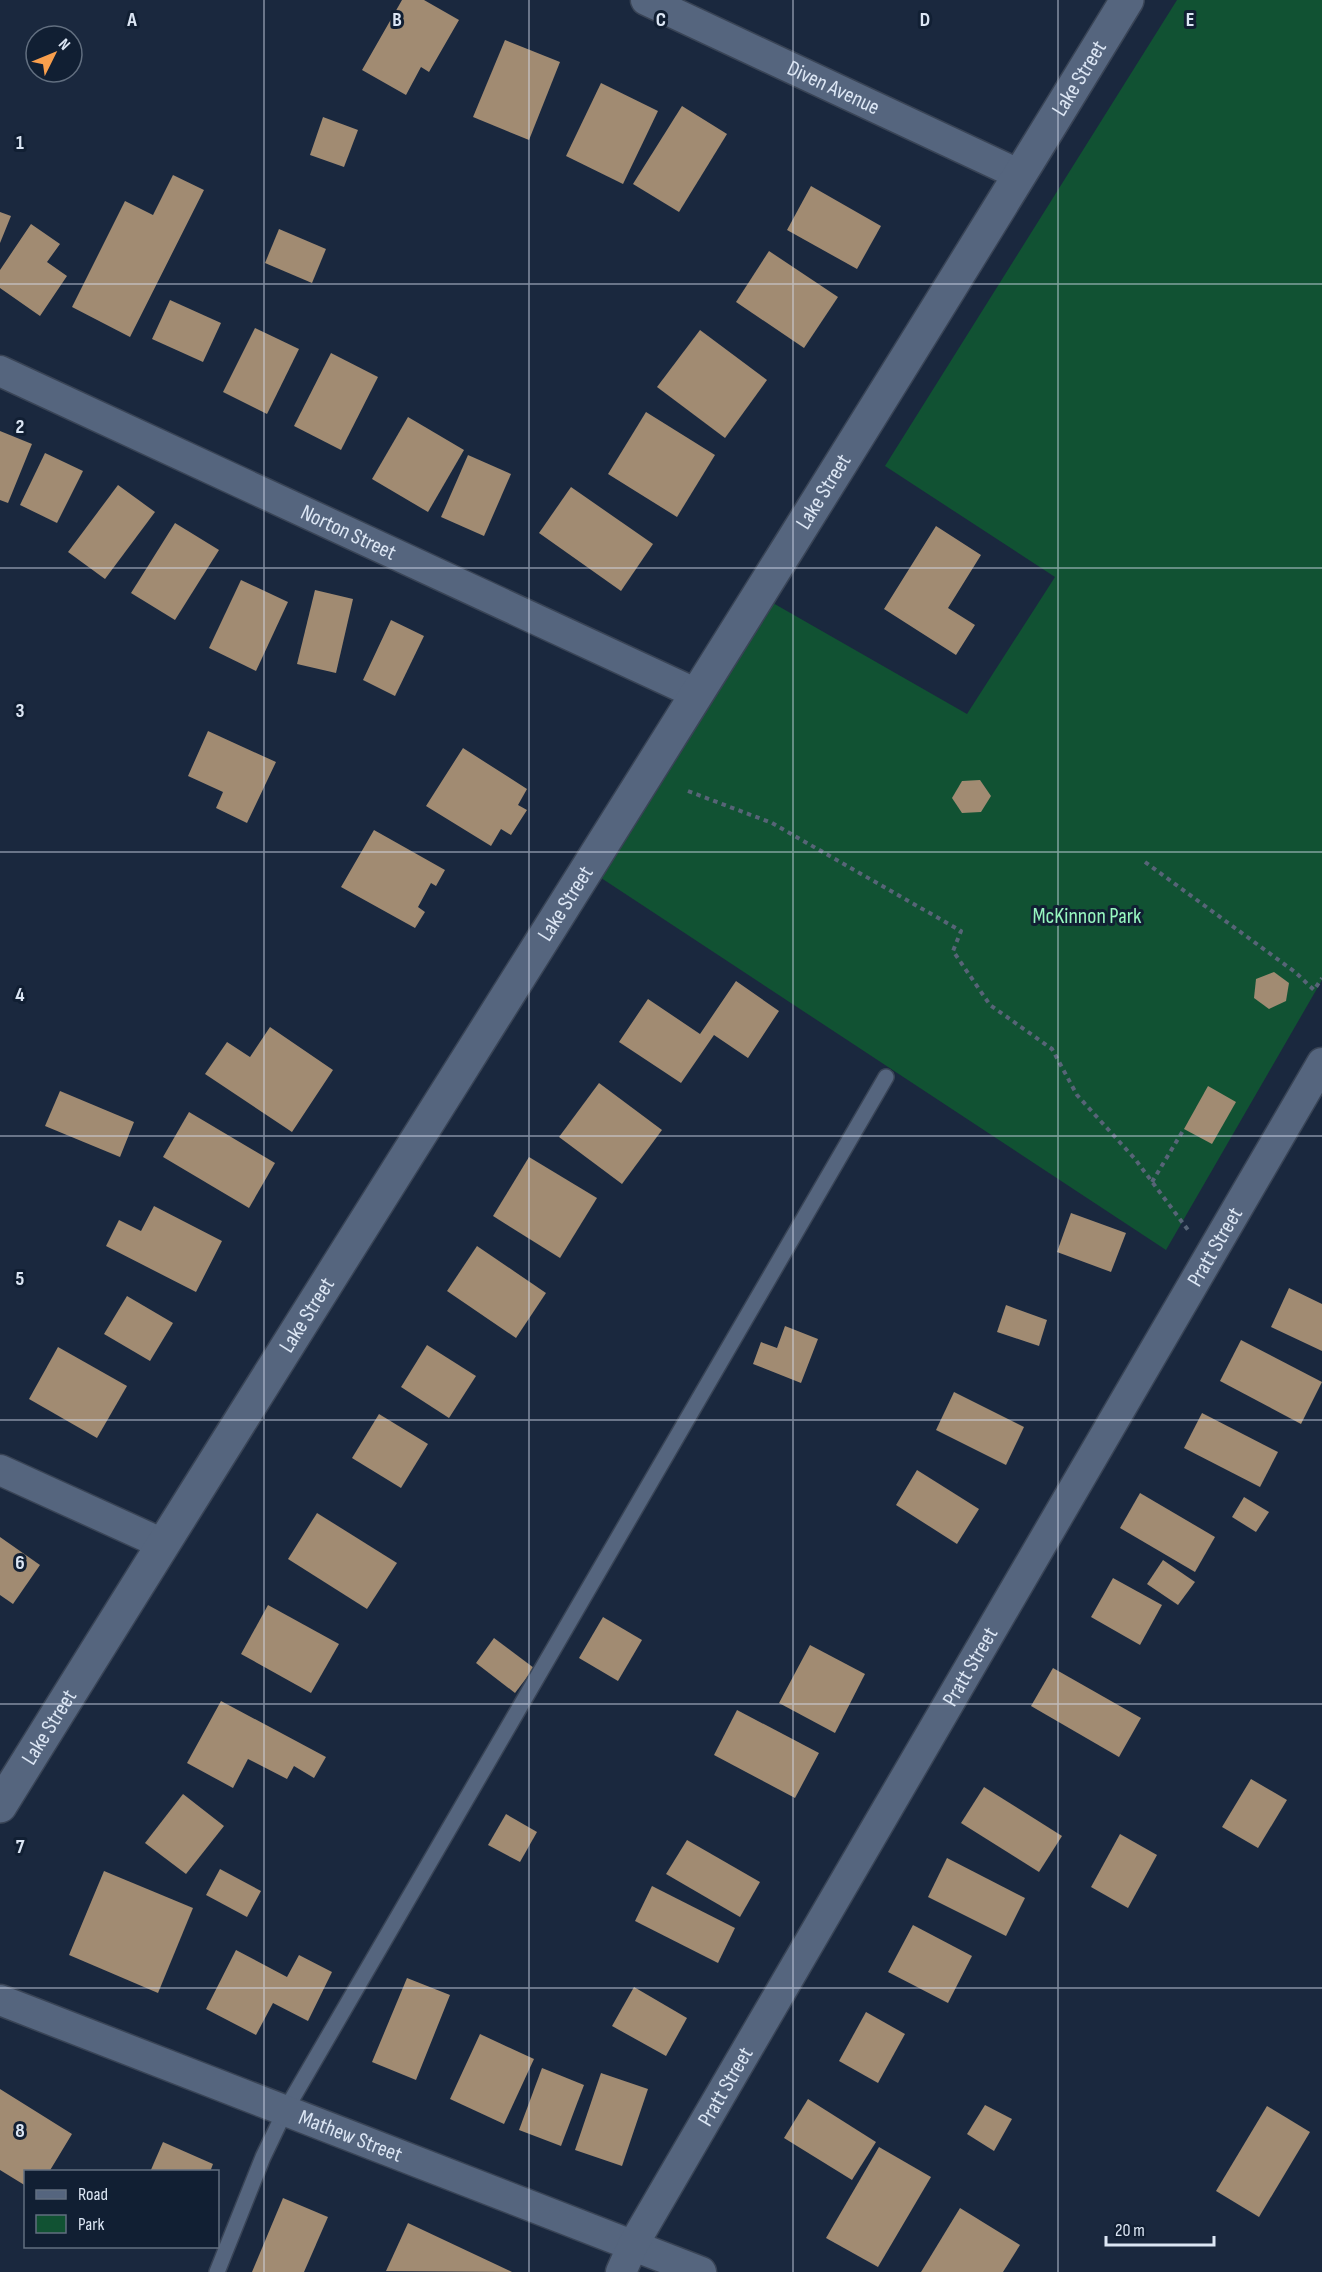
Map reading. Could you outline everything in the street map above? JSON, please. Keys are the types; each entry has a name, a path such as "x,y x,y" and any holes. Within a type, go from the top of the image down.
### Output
{"main road":[{"name":"Lake Street","path":"0,1806 589,870 1127,0"}],"street":[{"name":"Diven Avenue","path":"646,0 1020,175"},
{"name":"Norton Street","path":"0,371 697,694"},
{"name":"Pratt Street","path":"621,2272 633,2245 1322,1063"},
{"path":"0,1470 163,1544"},
{"name":"Mathew Street","path":"0,2000 701,2272"}],"lane":[{"path":"217,2272 262,2157 285,2110 886,1077"}],"path":[{"path":"688,791 772,823 961,931 953,951 990,1005 1052,1049 1077,1095 1135,1159 1179,1218"},
{"path":"1145,861 1295,972 1314,990 1322,978"},
{"path":"1152,1182 1184,1129"}],"green space":[{"name":"McKinnon Park","path":"1177,0 1322,0 1322,980 1166,1250 589,870 759,595 967,714 1055,577 885,466"}],"building":[{"path":"402,0 424,0 459,20 429,72 421,67 406,95 362,70"},
{"path":"505,40 560,62 529,140 473,117"},
{"path":"601,83 658,111 623,184 566,156"},
{"path":"682,106 727,134 679,212 633,184"},
{"path":"323,117 358,130 344,167 310,155"},
{"path":"173,175 204,190 130,337 72,307 125,201 153,215"},
{"path":"811,186 881,226 857,269 787,230"},
{"path":"0,212 11,216 0,243"},
{"path":"31,224 60,244 47,262 67,276 40,316 0,288 0,270"},
{"path":"279,229 326,249 312,283 265,263"},
{"path":"769,251 838,297 804,348 736,302"},
{"path":"170,300 221,323 203,362 152,339"},
{"path":"255,328 299,349 267,414 223,392"},
{"path":"700,330 767,380 725,438 657,387"},
{"path":"331,353 378,377 341,450 294,426"},
{"path":"646,412 715,455 677,517 608,474"},
{"path":"408,417 464,450 428,512 372,479"},
{"path":"0,431 32,444 8,503 0,500"},
{"path":"45,453 83,471 57,523 20,505"},
{"path":"468,455 511,474 484,536 441,517"},
{"path":"118,485 155,512 105,579 68,552"},
{"path":"571,487 653,544 621,591 539,533"},
{"path":"175,523 219,550 175,620 131,593"},
{"path":"936,526 981,555 948,608 975,625 956,655 884,609"},
{"path":"241,580 288,602 256,671 209,648"},
{"path":"315,590 353,599 336,673 297,664"},
{"path":"391,620 424,636 395,696 363,680"},
{"path":"208,731 276,762 247,823 216,808 223,792 188,776"},
{"path":"463,748 527,789 518,805 527,810 511,835 501,829 491,846 426,806"},
{"path":"980,780 991,796 981,812 962,813 952,798 962,781"},
{"path":"374,830 445,870 436,886 431,883 418,907 425,912 415,928 341,887"},
{"path":"1274,972 1289,983 1286,1001 1269,1009 1254,998 1256,979"},
{"path":"736,981 779,1011 748,1058 714,1035 681,1083 619,1042 648,999 700,1034"},
{"path":"270,1027 333,1070 292,1132 205,1074 227,1042 250,1057"},
{"path":"599,1083 662,1130 622,1184 559,1137"},
{"path":"1208,1086 1236,1102 1212,1144 1184,1129"},
{"path":"60,1091 134,1122 120,1157 45,1126"},
{"path":"189,1112 275,1163 249,1208 163,1157"},
{"path":"529,1157 597,1198 560,1258 493,1216"},
{"path":"154,1206 222,1241 196,1292 106,1246 119,1220 141,1231"},
{"path":"1071,1213 1126,1233 1111,1272 1057,1252"},
{"path":"477,1246 546,1293 516,1338 447,1291"},
{"path":"1289,1288 1322,1304 1322,1351 1271,1327"},
{"path":"127,1296 173,1323 150,1361 104,1334"},
{"path":"1006,1305 1047,1320 1039,1346 997,1332"},
{"path":"785,1326 818,1339 801,1383 753,1364 761,1342 777,1348"},
{"path":"1241,1340 1322,1382 1301,1424 1220,1381"},
{"path":"427,1345 476,1376 449,1418 401,1387"},
{"path":"58,1347 127,1386 97,1438 29,1399"},
{"path":"954,1392 1024,1427 1006,1465 936,1430"},
{"path":"1202,1413 1278,1452 1260,1487 1184,1448"},
{"path":"379,1414 428,1444 401,1488 352,1458"},
{"path":"917,1470 979,1509 957,1544 896,1505"},
{"path":"1140,1493 1215,1537 1195,1572 1120,1528"},
{"path":"1244,1497 1269,1512 1256,1532 1232,1517"},
{"path":"317,1513 397,1563 367,1609 288,1559"},
{"path":"0,1537 40,1565 13,1604 0,1595"},
{"path":"1163,1560 1195,1582 1178,1605 1147,1584"},
{"path":"1113,1578 1162,1605 1140,1645 1091,1617"},
{"path":"268,1605 339,1644 311,1693 241,1654"},
{"path":"603,1617 642,1640 618,1681 579,1658"},
{"path":"494,1638 534,1668 515,1693 476,1663"},
{"path":"810,1645 865,1674 835,1733 779,1703"},
{"path":"1053,1668 1141,1718 1119,1757 1031,1706"},
{"path":"221,1701 326,1757 314,1778 294,1766 287,1779 248,1759 233,1788 187,1763"},
{"path":"737,1710 819,1753 795,1798 714,1755"},
{"path":"1251,1779 1287,1800 1258,1848 1222,1827"},
{"path":"984,1787 1062,1836 1039,1872 961,1823"},
{"path":"183,1794 224,1826 186,1874 145,1843"},
{"path":"506,1814 537,1832 520,1862 488,1845"},
{"path":"1120,1834 1157,1855 1128,1908 1091,1887"},
{"path":"687,1840 760,1882 740,1917 666,1874"},
{"path":"947,1858 1025,1898 1006,1936 928,1897"},
{"path":"220,1869 261,1891 247,1917 206,1895"},
{"path":"104,1871 193,1908 158,1993 69,1955"},
{"path":"652,1886 735,1928 718,1963 635,1921"},
{"path":"913,1925 972,1956 948,2003 888,1972"},
{"path":"236,1950 287,1977 299,1955 332,1972 308,2021 273,2003 256,2035 206,2009"},
{"path":"407,1978 450,1995 416,2080 372,2062"},
{"path":"634,1987 687,2018 666,2056 612,2026"},
{"path":"866,2012 905,2034 878,2083 839,2061"},
{"path":"480,2034 534,2059 504,2124 450,2099"},
{"path":"542,2068 584,2085 561,2146 519,2130"},
{"path":"601,2073 648,2089 622,2166 575,2150"},
{"path":"0,2089 72,2134 50,2170 24,2170 24,2185 0,2170"},
{"path":"808,2099 876,2142 852,2180 784,2138"},
{"path":"985,2105 1012,2119 994,2151 967,2134"},
{"path":"1267,2106 1310,2132 1259,2217 1216,2191"},
{"path":"163,2142 213,2164 211,2170 151,2170"},
{"path":"879,2147 931,2177 878,2267 826,2238"},
{"path":"283,2198 328,2217 304,2272 252,2272"},
{"path":"960,2208 1020,2245 1003,2272 921,2272"},
{"path":"408,2223 512,2272 386,2271"}]}
